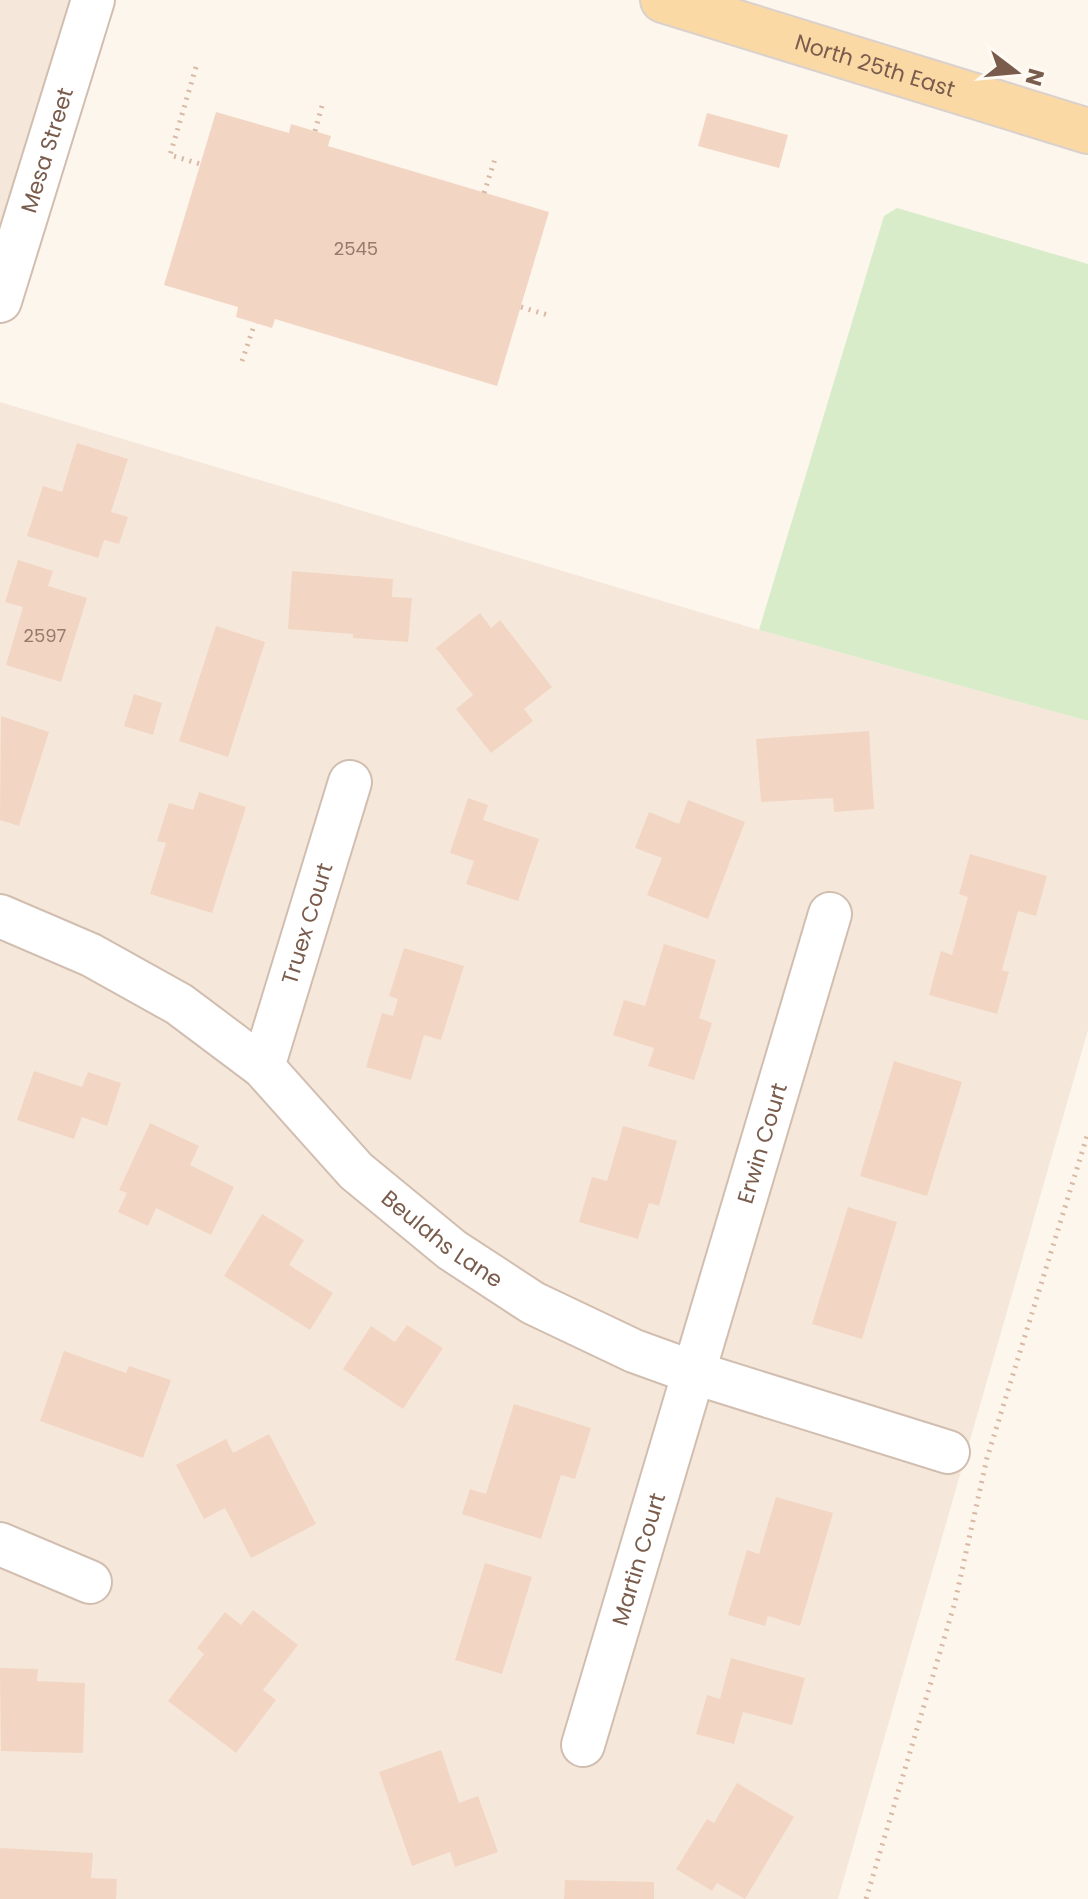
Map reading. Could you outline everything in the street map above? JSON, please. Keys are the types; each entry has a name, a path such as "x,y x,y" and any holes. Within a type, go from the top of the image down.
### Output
{"main road":[{"name":"North 25th East","path":"663,0 1088,131"}],"street":[{"name":"Mesa Street","path":"0,301 93,0"},
{"name":"Truex Court","path":"263,1067 350,782"},
{"name":"Erwin Court","path":"695,1373 830,914"},
{"name":"Beulahs Lane","path":"0,916 91,955 167,997 263,1067 356,1171 452,1250 533,1303 634,1351 695,1373 948,1452"},
{"name":"Martin Court","path":"583,1745 695,1373"},
{"path":"0,1544 90,1582"}],"path":[{"path":"196,67 170,155 200,164"},
{"path":"315,131 322,106"},
{"path":"484,193 495,159"},
{"path":"521,307 548,315"},
{"path":"242,361 255,323"},
{"path":"866,1899 955,1602 987,1458 1088,1133"}],"shaded area":[{"path":"0,0 93,0 0,301"},
{"path":"0,402 759,630 1088,721 1088,1030 838,1899 0,1899"}],"green space":[{"path":"897,208 1088,264 1088,721 759,630 884,216"}],"building":[{"path":"216,112 289,133 291,124 331,136 328,146 549,212 497,386 275,319 272,328 236,317 238,307 164,285"},
{"path":"707,113 788,135 779,168 698,146"},
{"path":"77,443 128,459 111,512 128,517 119,544 104,540 98,558 27,536 43,486 62,492"},
{"path":"18,560 53,571 48,586 87,598 61,682 6,665 23,607 5,602"},
{"path":"292,571 393,579 392,597 412,598 408,642 288,629"},
{"path":"480,613 491,628 500,620 552,687 524,709 533,721 491,753 456,709 473,695 436,648"},
{"path":"216,626 265,642 228,757 179,741"},
{"path":"134,694 162,703 153,735 124,726"},
{"path":"1,716 49,732 19,826 0,820"},
{"path":"869,731 874,809 834,812 833,798 761,802 756,739"},
{"path":"199,792 246,807 212,913 150,894 166,843 157,841 169,803 193,810"},
{"path":"468,798 488,805 483,820 539,839 518,901 466,884 474,861 450,853"},
{"path":"688,800 745,822 708,919 647,895 662,858 635,848 649,812 679,824"},
{"path":"970,854 1047,876 1036,916 1018,911 1002,970 1009,972 997,1014 929,995 941,951 952,955 968,897 959,894"},
{"path":"664,944 716,960 699,1018 712,1023 694,1080 648,1066 654,1048 613,1035 624,1000 645,1006"},
{"path":"404,948 464,966 441,1040 424,1035 411,1080 366,1067 382,1013 393,1016 398,999 389,996"},
{"path":"894,1061 962,1082 927,1196 860,1176"},
{"path":"34,1071 82,1087 88,1072 121,1083 107,1126 82,1117 74,1139 17,1120"},
{"path":"150,1123 199,1146 190,1165 234,1187 211,1235 156,1208 148,1226 118,1212 127,1193 119,1190"},
{"path":"623,1126 677,1141 659,1206 649,1203 638,1239 579,1222 592,1177 607,1181"},
{"path":"848,1207 897,1222 862,1339 812,1324"},
{"path":"262,1214 304,1240 289,1265 333,1293 310,1330 224,1276"},
{"path":"407,1325 443,1348 403,1409 343,1369 371,1326 395,1342"},
{"path":"64,1351 126,1373 129,1366 171,1380 143,1458 40,1421"},
{"path":"514,1404 591,1428 575,1479 561,1475 541,1539 462,1514 470,1489 486,1494"},
{"path":"269,1434 316,1524 251,1558 225,1508 204,1519 176,1465 226,1439 233,1453"},
{"path":"776,1497 833,1513 800,1626 768,1616 765,1626 728,1615 747,1550 759,1554"},
{"path":"485,1563 532,1577 502,1674 455,1660"},
{"path":"253,1610 298,1645 263,1690 276,1700 236,1753 168,1701 204,1654 197,1648 225,1612 241,1625"},
{"path":"731,1658 805,1678 792,1725 743,1712 734,1744 696,1734 707,1695 720,1699"},
{"path":"0,1668 38,1669 37,1681 85,1683 83,1753 1,1751"},
{"path":"441,1750 459,1803 478,1796 498,1852 455,1867 450,1852 412,1866 379,1772"},
{"path":"737,1783 794,1817 745,1899 717,1883 712,1891 676,1869 707,1819 714,1823"},
{"path":"0,1848 93,1853 91,1878 117,1879 116,1899 0,1899"},
{"path":"565,1880 654,1882 654,1899 564,1899"}]}
